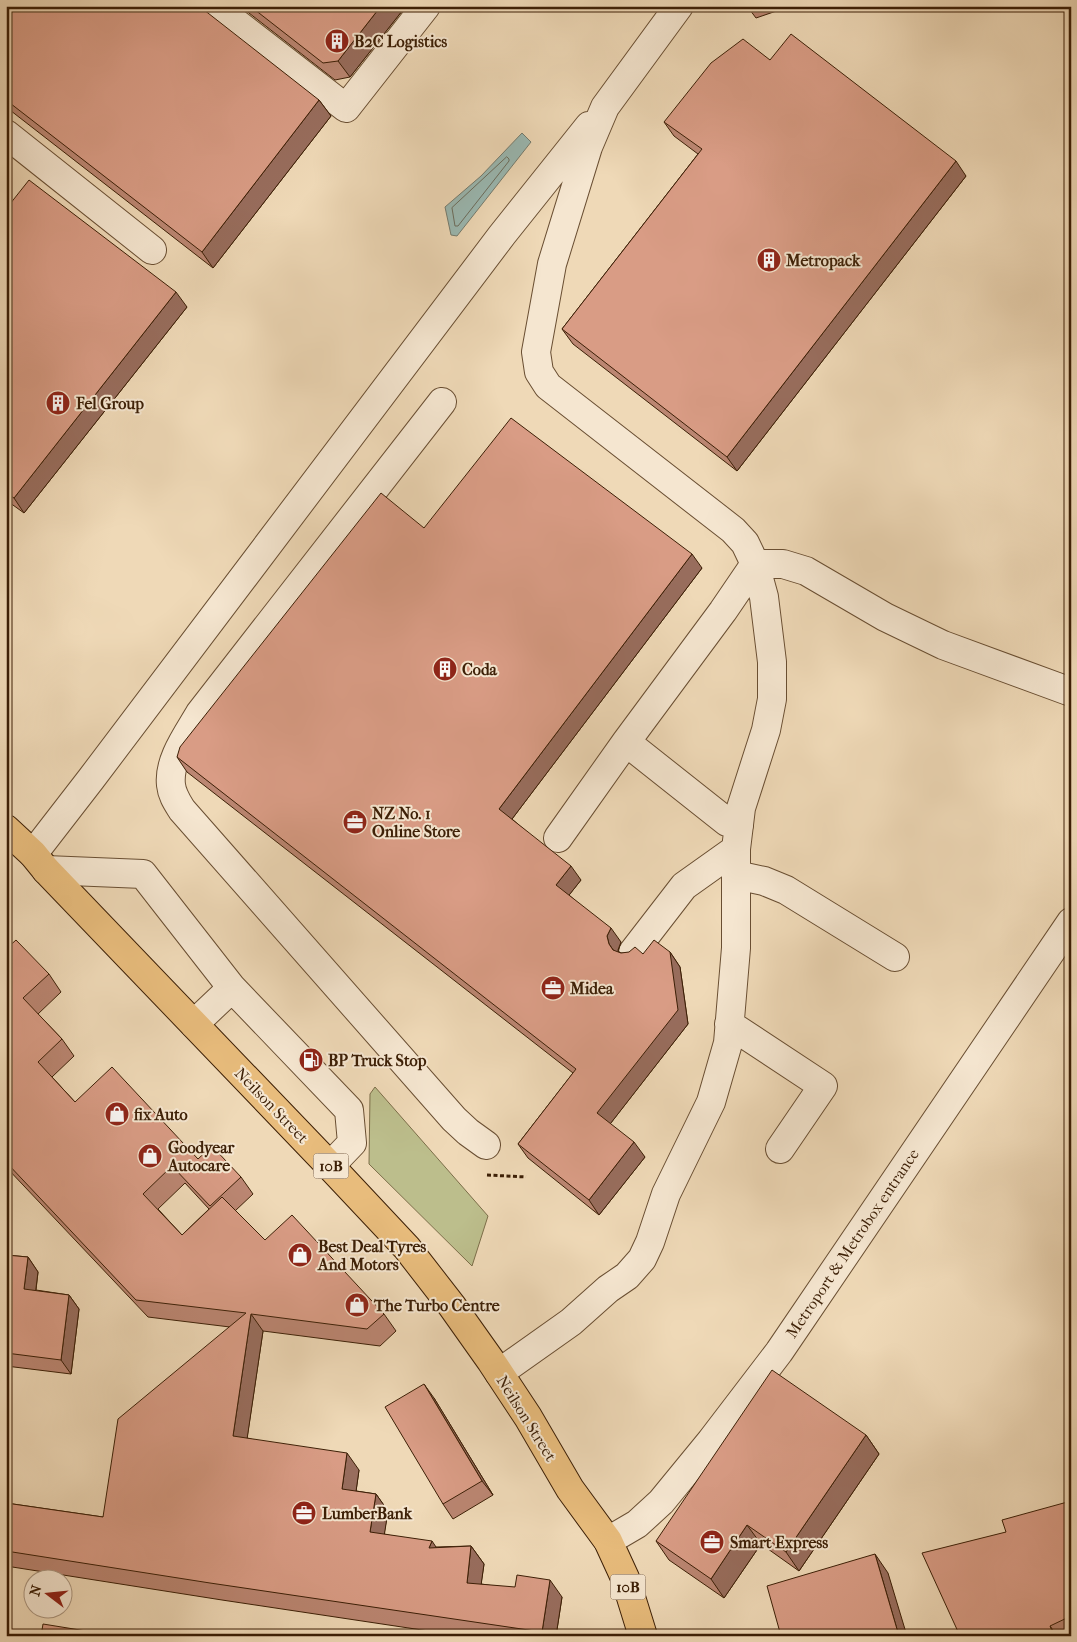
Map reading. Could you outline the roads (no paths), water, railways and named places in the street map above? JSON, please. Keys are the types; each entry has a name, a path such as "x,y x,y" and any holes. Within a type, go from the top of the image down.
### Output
{"main road":[{"name":"Neilson Street","path":"6,829 40,862 407,1248 452,1306 499,1373 528,1417 570,1489 608,1542 625,1578 643,1636"}],"lane":[{"path":"214,6 346,108 426,6"},
{"path":"330,1166 352,1143 349,1110 232,988 143,874 40,862 91,780 502,234 610,100 679,6"},
{"path":"499,1373 571,1322 608,1289 627,1276 642,1259 650,1242 666,1194 711,1102 728,1043 736,948 737,850 742,808 766,730 772,699 772,662 764,597 755,564 745,543 733,530 548,386 539,372 536,352 552,264 588,147 597,124 610,100"},
{"path":"6,134 152,250"},
{"path":"442,402 200,713 182,743 174,764 171,784 176,800 182,810 454,1119 486,1145"},
{"path":"755,564 782,564 806,571 885,617 934,641 1071,692"},
{"path":"558,838 755,564"},
{"path":"626,742 727,822 737,850 764,881 786,890 895,958"},
{"path":"633,952 684,886 737,850"},
{"name":"Metroport & Metrobox entrance","path":"608,1542 636,1524 661,1502 711,1441 779,1352 1071,922"},
{"path":"194,1024 232,988"},
{"path":"729,1024 823,1086 780,1149"}],"water":[{"path":"522,133 531,142 457,236 451,235 445,207 481,176"}],"place":[{"name":"B2C Logistics","path":"337,41"},
{"name":"Metropack","path":"769,260"},
{"name":"Fel Group","path":"58,403"},
{"name":"Coda","path":"445,669"},
{"name":"NZ No. 1 Online Store","path":"355,822"},
{"name":"Midea","path":"553,988"},
{"name":"BP Truck Stop","path":"311,1060"},
{"name":"fix Auto","path":"117,1114"},
{"name":"Goodyear Autocare","path":"150,1156"},
{"name":"Best Deal Tyres And Motors","path":"300,1255"},
{"name":"The Turbo Centre","path":"357,1305"},
{"name":"LumberBank","path":"304,1513"},
{"name":"Smart Express","path":"712,1542"}]}
